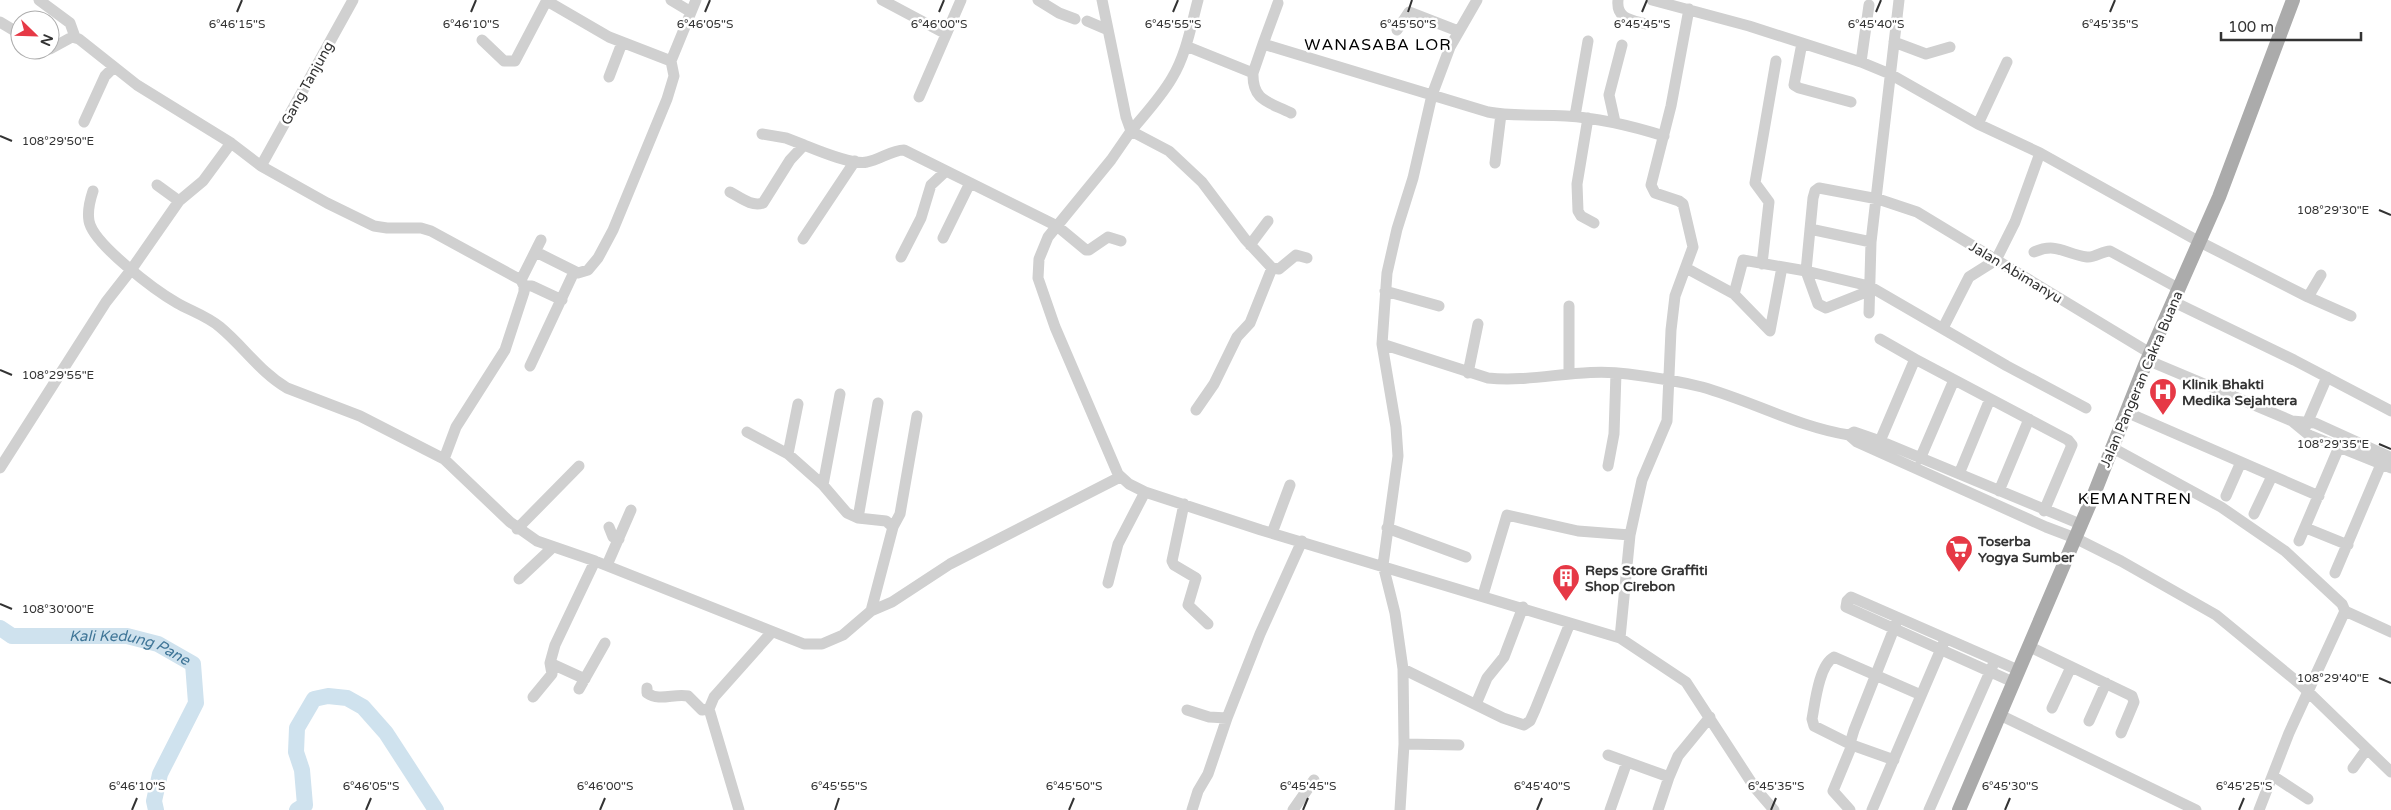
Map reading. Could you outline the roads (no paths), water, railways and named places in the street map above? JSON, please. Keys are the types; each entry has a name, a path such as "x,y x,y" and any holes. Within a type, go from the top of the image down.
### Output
{"main road":[{"name":"Jalan Pangeran Cakra Buana","path":"1959,810 2149,356 2227,176 2293,0"}],"street":[{"path":"40,0 70,23 75,37 114,67 138,85 231,143 261,166 327,203 374,226 421,228 432,231 522,283 562,300"},
{"name":"Gang Tanjung","path":"261,166 353,0"},
{"path":"482,40 504,61 516,66 547,0 622,44 671,62"},
{"path":"671,0 691,12"},
{"path":"536,252 574,272 583,272 588,270 607,244 667,99 674,76 671,62 696,0"},
{"path":"882,0 946,34"},
{"path":"919,97 961,0"},
{"path":"1102,0 1126,117 1131,131 1169,151 1202,182 1250,245 1272,268 1279,269 1296,255 1307,258"},
{"path":"1198,0 1186,46 1172,78 1111,160 1057,226 1041,251 1037,268 1038,278 1055,327 1120,478 1146,492 1272,533 1483,595 1620,638 1678,675 1694,691 1752,783 1774,810"},
{"path":"1400,810 1404,744 1403,669 1395,614 1383,565 1398,456 1396,427 1382,344 1385,291 1389,259 1413,178 1432,95 1443,63 1458,31 1477,0"},
{"path":"1618,0 1619,12 1622,16 1646,24"},
{"path":"1652,0 1690,9 1802,43 1861,62 1890,74 1978,124 2040,153 2198,241 2308,297 2351,316"},
{"path":"1870,313 1871,242 1878,199 1899,0"},
{"path":"1042,1 1059,13 1108,30"},
{"path":"1278,3 1253,73 1253,87 1257,95 1291,113"},
{"path":"1861,62 1869,5"},
{"path":"1620,638 1630,535 1642,480 1667,421 1671,330 1675,296 1694,243 1683,204 1655,193 1651,185 1664,136 1690,9"},
{"path":"1397,30 1409,12 1458,31"},
{"path":"60,44 75,37"},
{"path":"1575,116 1588,41"},
{"path":"1894,42 1926,54 1950,47"},
{"path":"1802,43 1794,85 1851,102"},
{"path":"609,77 622,44"},
{"path":"1263,44 1501,114 1575,116 1615,122 1664,136"},
{"path":"1615,122 1609,95 1622,45"},
{"path":"1186,46 1253,73"},
{"path":"1762,264 1769,202 1755,183 1776,60"},
{"path":"1978,124 2007,62"},
{"path":"84,122 105,76 114,67"},
{"path":"1495,163 1501,114"},
{"path":"1588,118 1576,194 1580,216 1594,222"},
{"path":"762,134 786,138 856,161 874,161 899,150 904,150 1057,226 1086,250 1089,250 1108,237 1121,241"},
{"path":"0,468 106,302 131,270 179,201 203,181 231,143"},
{"path":"730,192 747,202 759,205 790,160 804,145"},
{"path":"1943,328 1969,277 1996,260 2015,222 2040,153"},
{"path":"803,239 856,161"},
{"path":"901,257 918,224 931,185 946,171"},
{"path":"943,238 970,183"},
{"path":"157,185 179,201"},
{"name":"Jalan Abimanyu","path":"1810,229 1813,198 1815,191 1819,188 1878,199 1916,212 2149,356 2306,426"},
{"path":"93,191 89,206 89,222 102,242 131,270 176,302 219,327 260,368 277,382 287,388 360,416 444,459 518,529 537,541 607,565 771,633 804,644 822,644 842,635 876,609 892,602 950,564 1120,478"},
{"path":"1250,245 1268,221"},
{"path":"1869,289 1823,308 1818,304 1806,271 1810,229 1871,242"},
{"path":"444,459 456,427 505,350 522,283 541,240"},
{"path":"2034,252 2053,247 2088,257 2110,251 2175,295 2391,410"},
{"path":"1734,294 1744,260 1806,271 1869,289 2086,408"},
{"path":"1686,268 1734,294 1770,331 1782,267"},
{"path":"1196,410 1205,399 1237,337 1250,323 1272,268"},
{"path":"530,366 574,272"},
{"path":"2308,297 2321,275"},
{"path":"1385,291 1438,306"},
{"path":"1569,306 1569,372"},
{"path":"1468,373 1478,324"},
{"path":"1880,339 2068,440 2072,445 2044,511"},
{"path":"1382,344 1468,373 1506,380 1569,372 1616,373 1702,387 1806,426 1850,436 1857,442 2074,538 2120,561 2216,615 2292,676 2366,750 2391,772"},
{"path":"1880,441 1915,359"},
{"path":"1608,466 1614,434 1616,373"},
{"path":"2306,426 2327,377"},
{"path":"1920,459 1954,380"},
{"path":"823,485 840,394"},
{"path":"1959,474 1990,399"},
{"path":"858,518 878,403"},
{"path":"788,454 798,404"},
{"path":"2126,412 2319,496"},
{"path":"876,609 893,527 900,514 916,416"},
{"path":"1999,492 2029,420"},
{"path":"2306,426 2315,423 2387,461"},
{"path":"2306,426 2339,447 2387,461"},
{"path":"747,432 788,454 823,485 847,512 858,518 886,521 893,527"},
{"path":"1850,436 1854,432 1880,441 2044,511 2080,524"},
{"path":"2111,446 2196,492 2285,551 2342,604 2345,611 2391,632"},
{"path":"2299,541 2339,447"},
{"path":"2335,573 2387,461"},
{"path":"2226,496 2241,462"},
{"path":"518,529 579,466"},
{"path":"2254,514 2272,476"},
{"path":"1272,533 1290,486"},
{"path":"1108,583 1118,544 1146,492"},
{"path":"1184,504 1172,561 1174,565 1196,578 1188,605 1208,624"},
{"path":"607,565 631,510"},
{"path":"1483,595 1507,515 1578,531 1630,535"},
{"path":"609,527 613,537 619,539"},
{"path":"1387,528 1466,557"},
{"path":"2306,528 2348,545"},
{"path":"1192,810 1200,787 1208,774 1227,718 1260,634 1302,541"},
{"path":"520,579 553,547"},
{"path":"533,697 552,674 550,663 555,645 595,561"},
{"path":"1476,704 1488,678 1504,657 1523,608"},
{"path":"2259,810 2307,692 2345,611"},
{"path":"1403,669 1503,718 1527,724 1543,694 1570,623"},
{"path":"1850,810 1833,791 1896,623 1943,643 1995,660 2016,676"},
{"path":"740,810 709,708 714,697 771,633"},
{"path":"550,663 582,684 605,643"},
{"path":"1943,643 1990,672 2016,676"},
{"path":"1872,810 1943,643"},
{"path":"2028,646 2134,699 2120,734"},
{"path":"1894,760 1852,744 1814,726 1812,719 1822,672 1829,660 1834,657 1921,695"},
{"path":"1929,810 1995,660"},
{"path":"2052,708 2071,667"},
{"path":"2089,722 2106,684"},
{"path":"647,688 648,693 651,695 662,698 688,696 700,709 709,708"},
{"path":"1187,710 1210,717 1227,718"},
{"path":"2000,714 2196,810"},
{"path":"1658,810 1678,756 1710,717"},
{"path":"1404,744 1459,745"},
{"path":"2353,768 2366,750"},
{"path":"1608,755 1669,777"},
{"path":"1610,810 1627,762"},
{"path":"2273,776 2308,798"},
{"path":"1293,810 1314,780"}],"waterway":[{"name":"Kali Kedung Pane","path":"0,628 12,636 127,636 158,644 193,664 196,703 160,774 154,801 156,810"},
{"name":"Kali Kedung Pane","path":"297,810 305,805 302,770 296,752 297,728 314,699 328,696 347,698 363,707 386,733 436,810"}],"place":[{"name":"Klinik Bhakti Medika Sejahtera","path":"2163,416"},
{"name":"Toserba Yogya Sumber","path":"1959,573"},
{"name":"Reps Store Graffiti Shop Cirebon","path":"1566,602"}],"district":[{"name":"WANASABA LOR","path":"1378,44"},
{"name":"KEMANTREN","path":"2135,498"}]}
